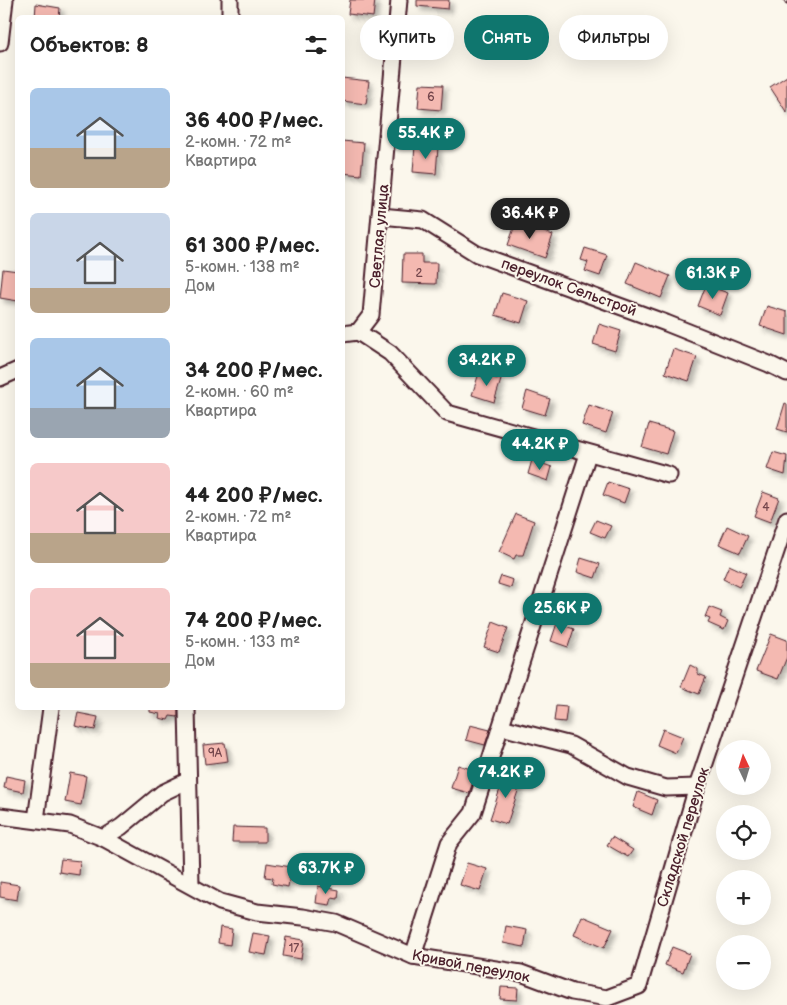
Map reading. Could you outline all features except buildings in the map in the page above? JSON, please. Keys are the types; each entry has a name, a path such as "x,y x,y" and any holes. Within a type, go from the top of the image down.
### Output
{"street":[{"path":"0,43 5,0"},
{"path":"230,0 230,15"},
{"name":"Светлая улица","path":"358,332 372,314 399,0"},
{"name":"переулок Сельстрой","path":"381,216 423,220 477,254 666,322 787,373"},
{"path":"345,334 358,332 390,353 447,413 669,476"},
{"path":"0,378 15,371"},
{"path":"413,956 449,842 473,813 588,454"},
{"name":"Складской переулок","path":"639,986 697,787 787,519"},
{"path":"36,820 51,710"},
{"path":"187,710 187,781 191,885"},
{"path":"501,727 571,745 628,777 666,788 697,787"},
{"path":"103,838 121,827 162,792 187,781"},
{"name":"Кривой переулок","path":"0,816 70,825 103,838 220,902 257,912 336,923 413,956 521,973 572,992 607,998 639,986"}]}
